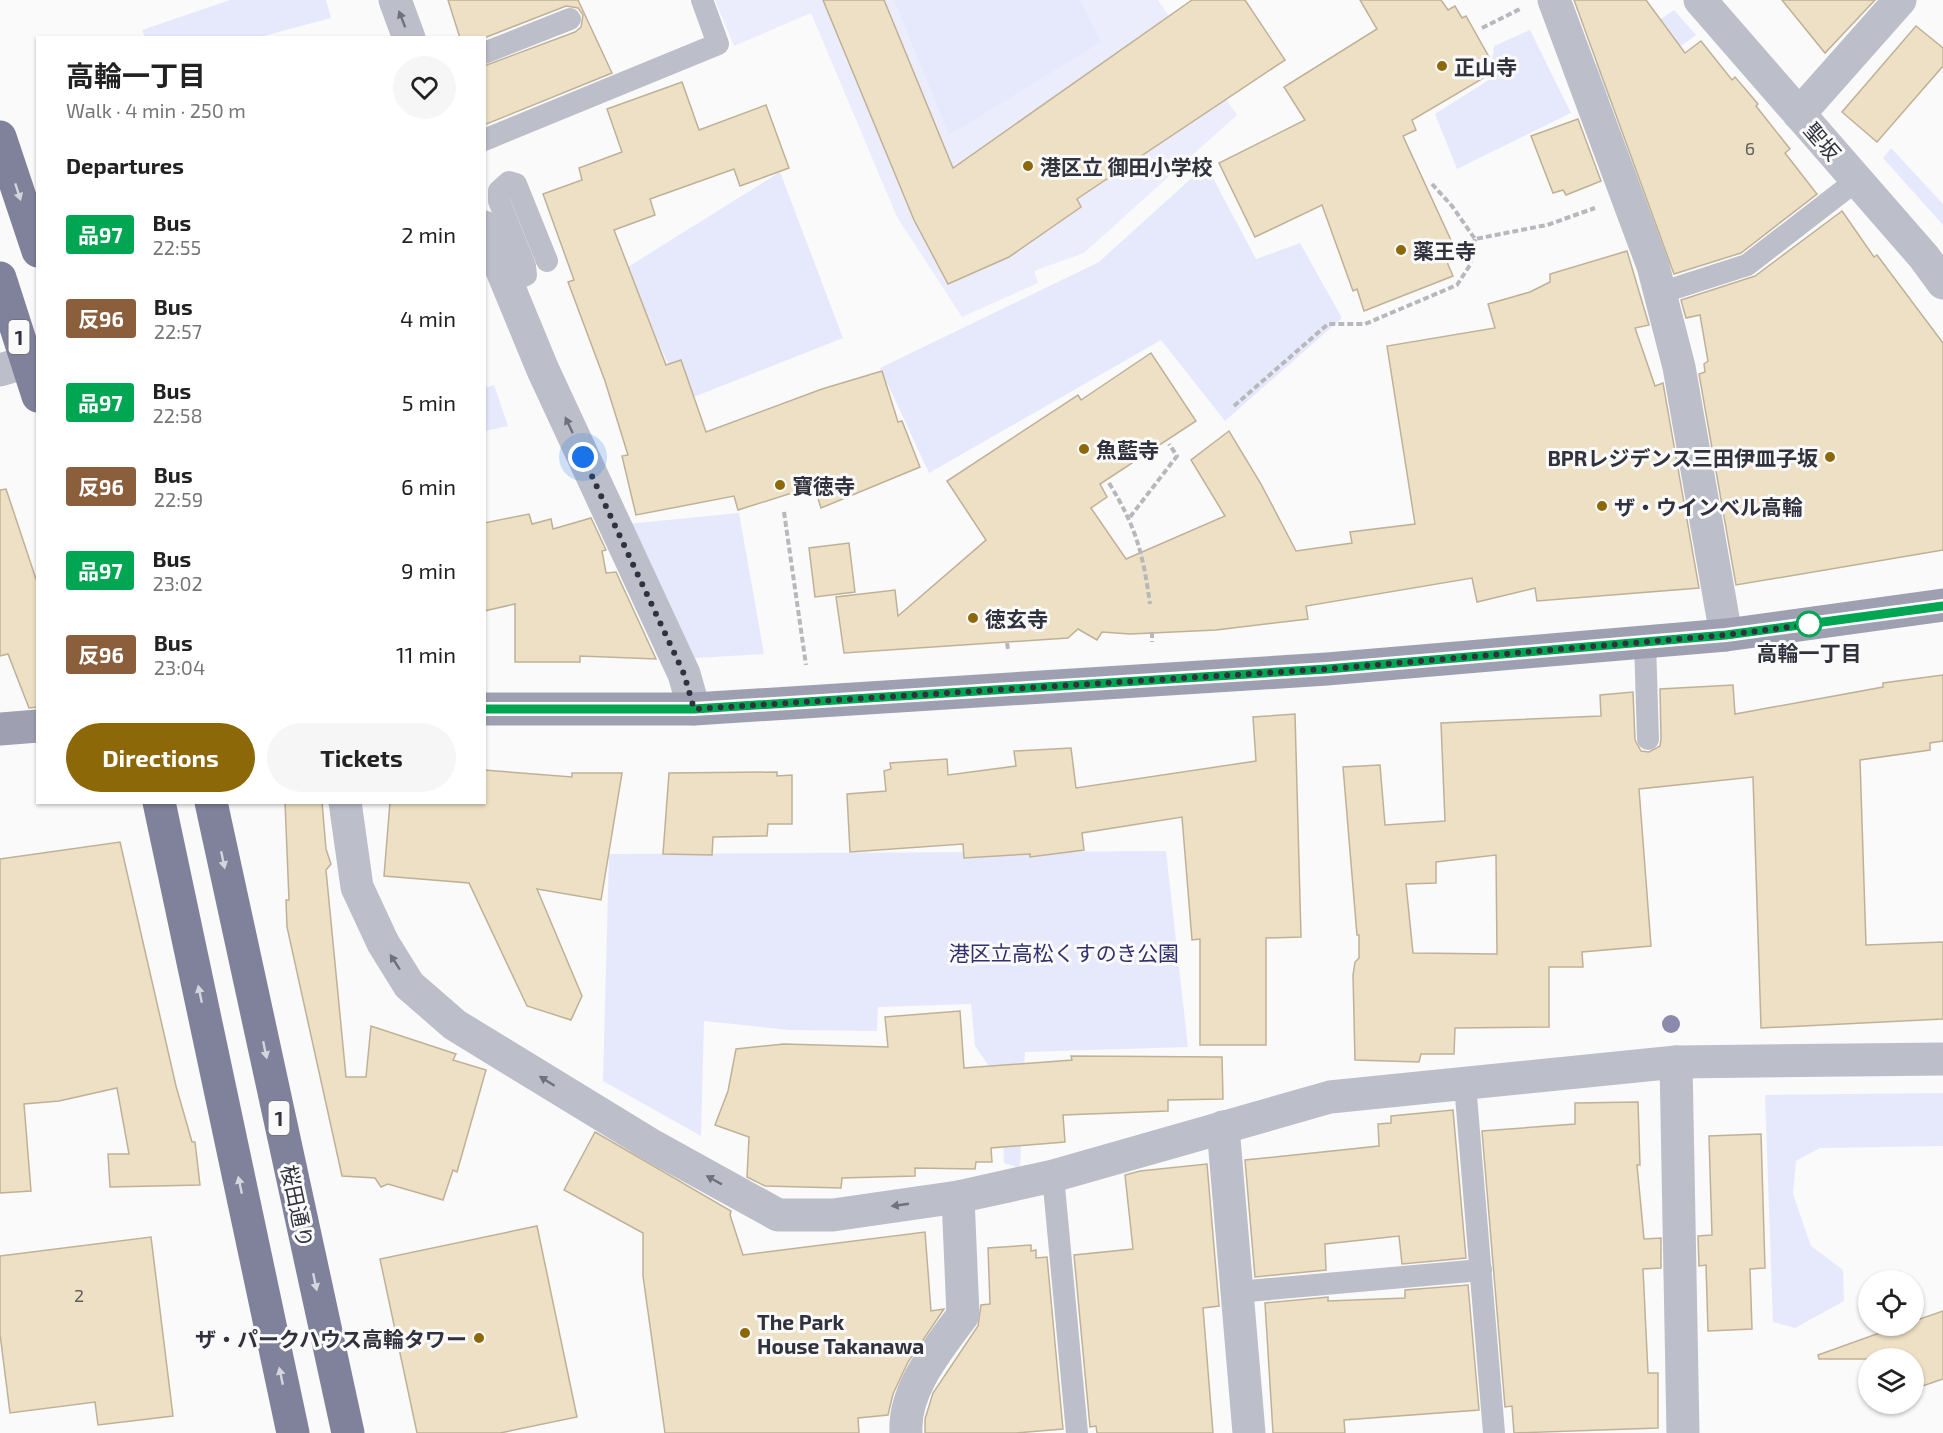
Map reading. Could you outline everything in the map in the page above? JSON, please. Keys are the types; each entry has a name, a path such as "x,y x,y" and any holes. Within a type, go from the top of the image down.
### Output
{"highway":[{"path":"0,137 36,245"},
{"name":"1","path":"0,278 13,366 36,394"},
{"path":"159,804 289,1432"},
{"name":"桜田通り","path":"211,804 348,1433"}],"main road":[{"path":"486,709 694,709 1327,669 1726,635 1943,606"},
{"path":"0,729 36,726"}],"street":[{"path":"395,0 409,36"},
{"name":"聖坂","path":"1700,0 1857,180 1943,283"},
{"path":"1799,114 1900,0"},
{"path":"1541,2 1627,197 1660,293 1679,367 1726,635"},
{"path":"486,232 543,370 684,674 694,709"},
{"path":"345,804 357,887 383,943 409,985 455,1025 653,1146 778,1215 833,1215 958,1197 1053,1176 1330,1097 1676,1062 1943,1059"},
{"path":"1676,1062 1683,1433"},
{"path":"1223,1127 1249,1433"},
{"path":"906,1433 905,1420 926,1364 963,1315 958,1197"}],"lane":[{"path":"486,139 718,44 702,0"},
{"path":"486,52 570,19"},
{"path":"1660,293 1747,265 1857,180"},
{"path":"508,283 526,275 525,266 499,201 500,191 509,182 516,184 547,261"},
{"path":"1644,642 1648,739"},
{"path":"1465,1084 1494,1433"},
{"path":"1053,1176 1077,1433"},
{"path":"1237,1292 1480,1270"}],"path":[{"path":"1482,28 1541,2"},
{"path":"1234,406 1328,324 1365,324 1457,285 1470,265 1475,239 1452,206 1432,184"},
{"path":"1475,239 1547,225 1627,197"},
{"path":"1130,517 1177,456 1169,444"},
{"path":"1109,483 1130,517 1144,561 1150,604"},
{"path":"784,512 806,665"},
{"path":"1152,632 1152,642"},
{"path":"1007,643 1008,649"}],"shaded area":[{"name":"港区立 御田小学校","path":"715,0 1158,0 1237,115 1084,253 1034,271 1038,283 962,317 897,217 811,13 734,46"}],"green space":[{"path":"230,0 326,0 331,18 264,36 145,36 142,30"},
{"path":"894,0 1080,0 1101,42 949,135"},
{"path":"1674,10 1696,35 1607,99 1593,66"},
{"path":"1530,30 1571,113 1457,169 1435,114 1495,76 1492,62 1494,46"},
{"path":"1891,148 1943,204 1943,225 1883,158"},
{"path":"1206,165 1256,259 1300,243 1342,318 1225,421 1161,340 929,473 880,368 1099,262"},
{"path":"780,172 843,338 686,400 623,270"},
{"path":"494,385 508,426 486,431 486,388"},
{"path":"739,513 764,654 679,659 627,524"},
{"name":"港区立高松くすのき公園","path":"1166,851 1188,1047 1025,1052 1020,1168 1004,1163 1001,1083 975,1046 971,1004 878,1007 877,1031 789,1030 704,1021 701,1136 603,1081 609,854"},
{"path":"1943,1093 1943,1146 1820,1148 1796,1161 1793,1194 1811,1246 1843,1270 1844,1301 1795,1328 1773,1322 1765,1095"}],"building":[{"path":"448,0 578,0 612,73 486,124 486,65 575,32 581,27 583,15 578,8 566,6 486,37 459,36"},
{"path":"823,0 884,0 953,168 1192,0 1245,0 1285,60 1077,199 1081,207 1009,257 948,284 914,220"},
{"path":"1360,0 1441,0 1448,10 1455,6 1462,18 1466,16 1489,57 1485,59 1492,73 1412,120 1416,130 1403,136 1455,249 1444,255 1453,276 1364,311 1357,289 1353,291 1322,205 1255,237 1219,163 1305,120 1284,87 1377,29"},
{"path":"1574,0 1646,0 1685,53 1701,41 1732,80 1735,77 1758,104 1756,106 1790,149 1785,153 1817,194 1741,253 1674,274"},
{"path":"1782,0 1875,0 1825,53"},
{"path":"1916,26 1943,48 1943,66 1877,142 1842,112"},
{"path":"682,82 699,130 766,105 789,168 740,186 734,169 650,199 655,215 614,230 666,365 681,360 706,432 822,389 882,371 898,422 902,421 920,467 821,508 814,486 738,510 734,496 636,515 622,456 628,455 605,381 568,282 574,280 543,194 582,180 579,168 622,152 607,109"},
{"path":"1578,119 1601,181 1566,195 1563,190 1553,193 1531,136"},
{"name":"BPRレジデンス三田伊皿子坂","path":"1842,211 1874,257 1877,255 1943,343 1943,550 1736,585 1699,374 1705,372 1704,364 1708,361 1700,315 1686,318 1681,300 1755,276"},
{"path":"1627,251 1649,325 1635,328 1655,386 1663,383 1699,588 1537,601 1535,588 1477,602 1472,578 1306,606 1308,619 1216,630 1130,634 1102,632 1097,640 1078,629 1068,638 844,653 836,597 895,590 898,616 986,540 947,481 1078,395 1081,400 1151,353 1196,421 1100,484 1107,497 1091,508 1126,559 1225,516 1191,460 1229,431 1261,484 1296,551 1352,543 1350,532 1415,524 1387,346 1495,328 1488,304 1530,292 1550,282 1550,274"},
{"path":"6,489 36,579 36,707 29,708 8,654 0,656 0,490"},
{"path":"529,514 532,524 551,519 553,529 591,518 606,550 602,551 606,573 616,572 656,659 580,656 580,662 515,662 515,604 486,611 486,523"},
{"path":"849,543 855,592 815,597 809,548"},
{"path":"1943,675 1943,741 1930,743 1930,750 1860,760 1866,945 1943,942 1943,1019 1761,1028 1753,777 1639,789 1651,946 1582,952 1583,967 1549,967 1549,1027 1455,1028 1454,1054 1421,1054 1419,1062 1355,1060 1353,975 1355,962 1359,958 1359,935 1357,935 1343,767 1380,765 1385,825 1445,821 1441,723 1601,716 1600,695 1633,692 1635,740 1641,751 1649,752 1660,746 1660,689 1733,685 1735,714 1883,687 1883,683","holes":["1496,855 1497,954 1413,953 1406,884 1436,883 1436,862"]},
{"path":"1295,714 1301,937 1266,938 1266,1045 1200,1045 1200,939 1192,940 1182,817 1082,833 1084,850 1030,857 1030,854 964,858 963,844 850,852 847,794 886,791 884,771 891,769 890,763 947,759 948,775 1016,766 1014,751 1071,748 1076,788 1256,761 1253,717"},
{"path":"486,770 572,777 572,773 622,773 601,900 537,889 582,996 571,1020 527,1006 469,883 384,876 390,804 486,804"},
{"path":"777,772 777,776 792,775 792,824 768,824 767,836 713,837 712,855 663,854 669,773"},
{"path":"285,804 322,804 326,849 331,864 326,870 346,1077 366,1077 371,1026 456,1054 453,1060 486,1070 457,1172 453,1170 443,1200 388,1184 381,1187 375,1178 342,1176 287,927 286,900 289,900"},
{"path":"120,842 176,1086 192,1142 195,1142 200,1185 110,1187 108,1154 129,1154 117,1088 59,1101 24,1104 31,1191 0,1193 0,859"},
{"path":"960,1011 964,1068 1072,1060 1071,1056 1222,1057 1223,1099 1168,1100 1168,1111 1063,1115 1065,1142 991,1148 992,1162 976,1162 975,1169 915,1168 915,1176 842,1178 841,1188 765,1186 747,1177 749,1137 715,1125 728,1091 736,1049 784,1044 888,1047 885,1017"},
{"path":"1638,1102 1640,1165 1637,1165 1644,1239 1661,1238 1661,1268 1643,1269 1648,1373 1658,1373 1658,1428 1514,1433 1512,1406 1505,1407 1482,1131 1575,1124 1575,1103"},
{"path":"1453,1110 1466,1258 1402,1264 1399,1236 1325,1244 1326,1270 1255,1277 1245,1160 1379,1146 1378,1124 1391,1123 1391,1116"},
{"name":"The Park House Takanawa","path":"595,1132 731,1211 730,1215 743,1255 925,1232 931,1311 944,1309 908,1362 893,1394 888,1415 858,1418 859,1433 665,1433 643,1276 643,1233 564,1190"},
{"path":"1761,1134 1765,1268 1750,1269 1752,1329 1708,1331 1706,1265 1699,1266 1698,1236 1712,1235 1709,1136"},
{"path":"1207,1164 1219,1306 1203,1308 1213,1433 1097,1433 1096,1426 1090,1427 1074,1255 1133,1249 1125,1175 1140,1171"},
{"name":"ザ・パークハウス高輪タワー","path":"537,1226 577,1417 500,1433 417,1433 380,1259"},
{"path":"151,1237 173,1416 98,1425 95,1402 10,1413 0,1334 0,1256"},
{"path":"1031,1245 1031,1251 1036,1250 1036,1258 1047,1257 1063,1429 1016,1433 925,1433 925,1419 933,1393 978,1326 981,1305 990,1304 988,1248"},
{"path":"1468,1285 1479,1410 1344,1420 1345,1433 1273,1433 1265,1303 1328,1297 1328,1301 1405,1298 1405,1290"},
{"path":"1943,1311 1943,1379 1924,1386 1924,1348 1858,1348 1858,1359 1819,1359 1818,1355 1871,1336 1924,1336 1924,1318"}],"bus line":[{"name":"品97","path":"486,709 694,709 856,701 1327,669 1726,635 1943,606"}],"place":[{"name":"正山寺","path":"1442,66"},
{"name":"港区立 御田小学校","path":"1028,166"},
{"name":"薬王寺","path":"1401,250"},
{"name":"魚藍寺","path":"1084,449"},
{"name":"BPRレジデンス三田伊皿子坂","path":"1830,457"},
{"name":"寶徳寺","path":"780,485"},
{"name":"ザ・ウインベル高輪","path":"1602,506"},
{"name":"徳玄寺","path":"973,618"},
{"name":"高輪一丁目","path":"1809,624"},
{"name":"The Park House Takanawa","path":"745,1333"},
{"name":"ザ・パークハウス高輪タワー","path":"479,1338"}],"route":[{"path":"583,457 684,674 694,709 856,701 1327,669 1726,635 1813,624 1809,624"}]}
